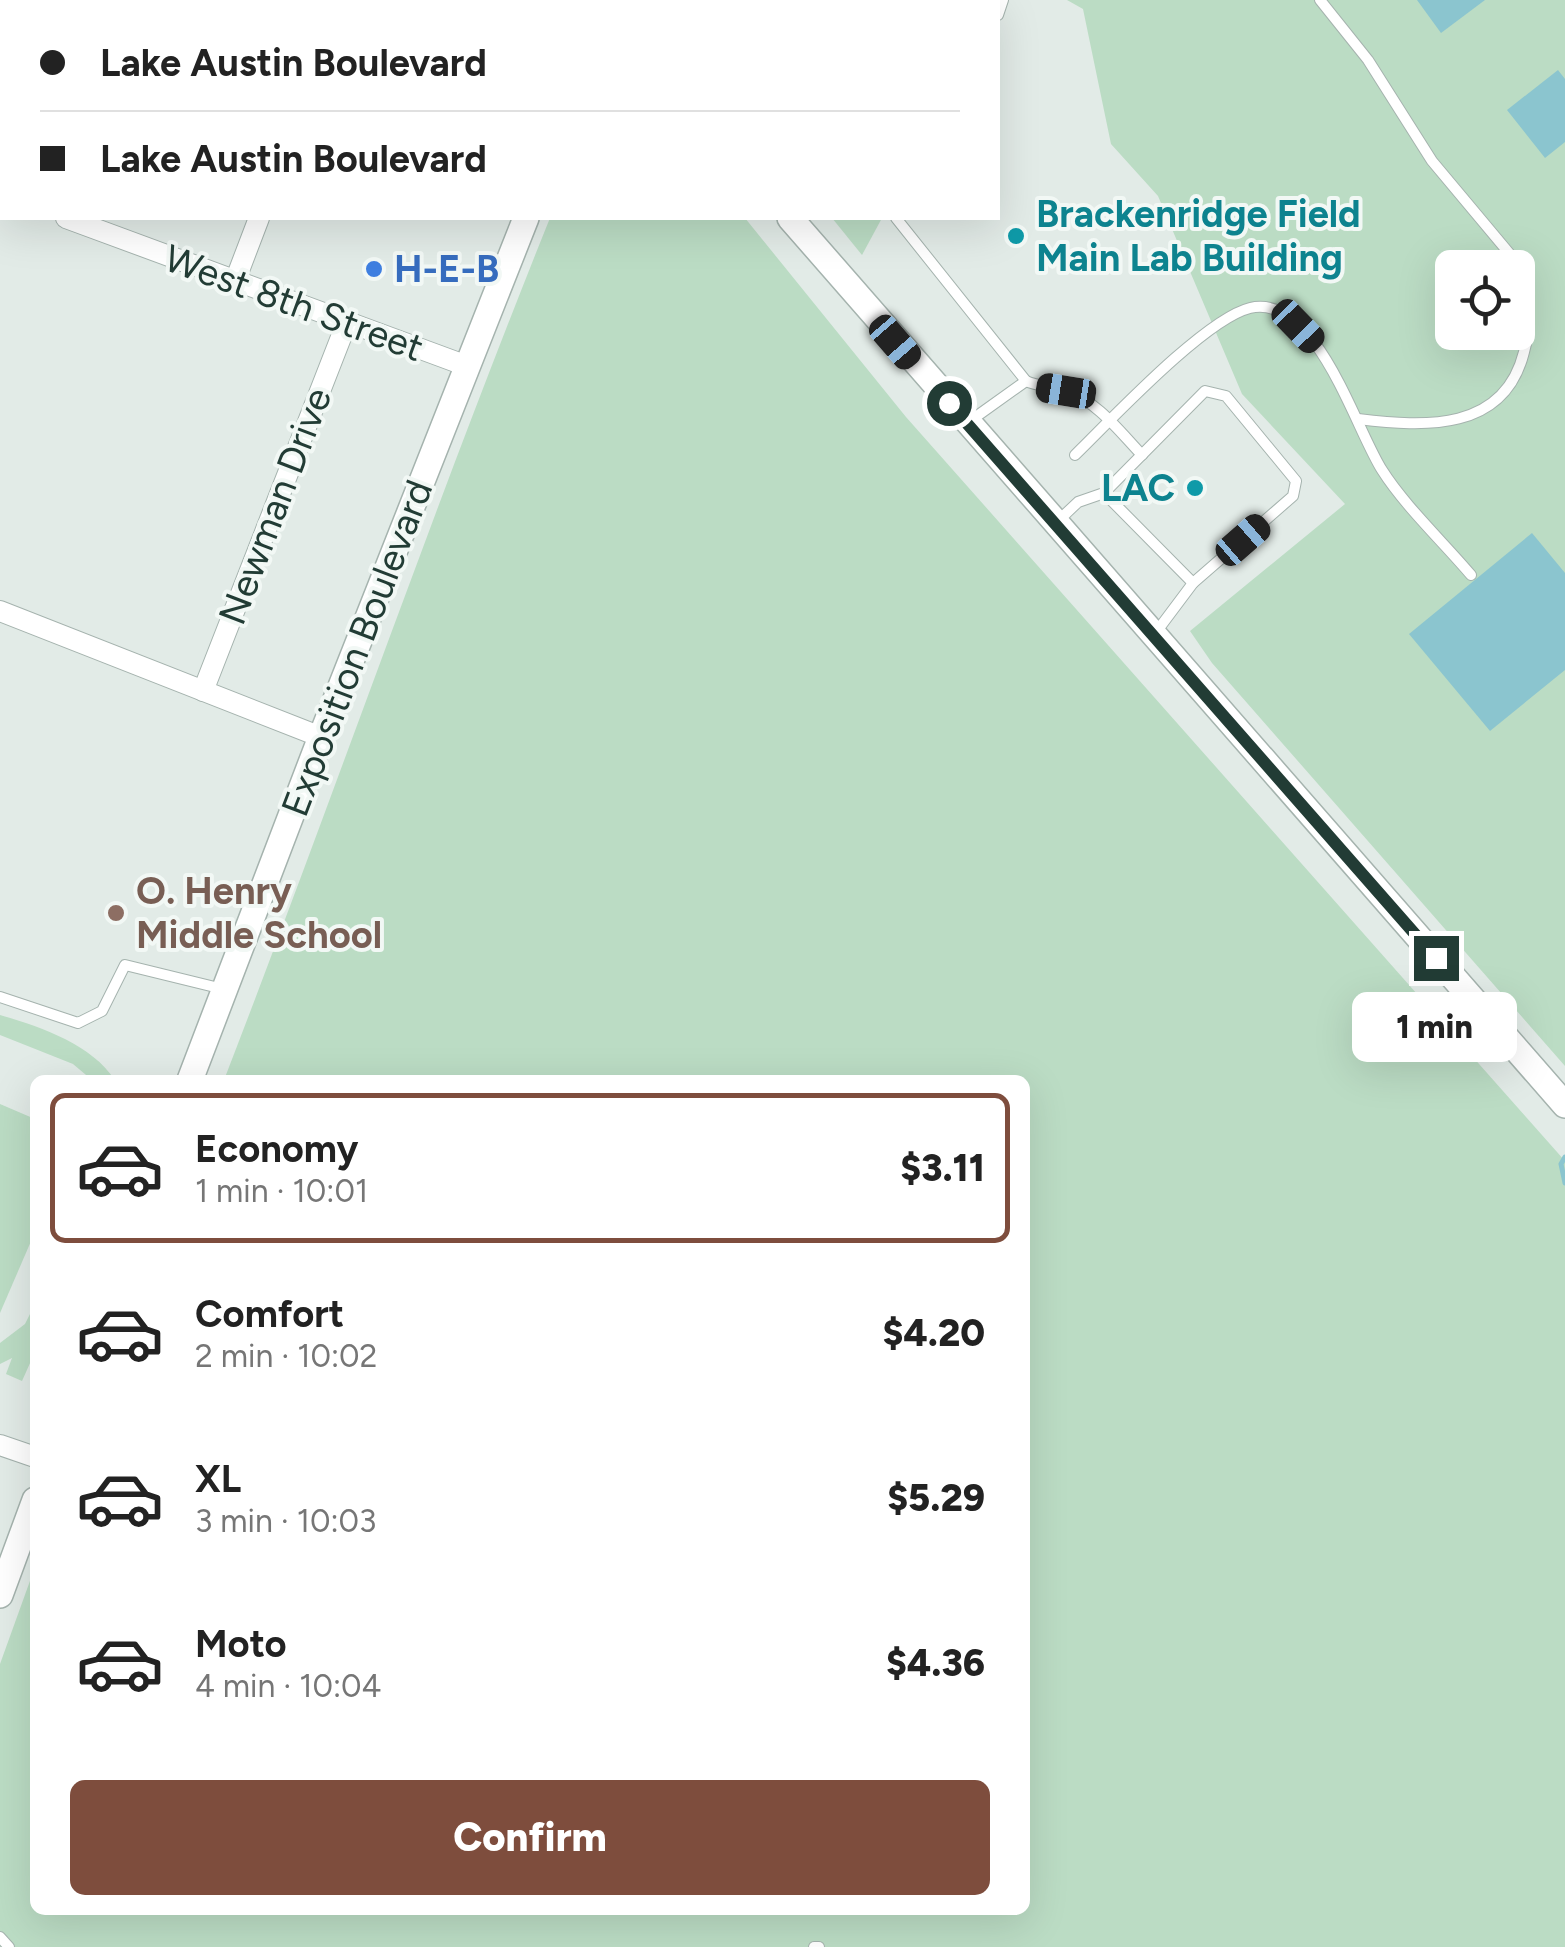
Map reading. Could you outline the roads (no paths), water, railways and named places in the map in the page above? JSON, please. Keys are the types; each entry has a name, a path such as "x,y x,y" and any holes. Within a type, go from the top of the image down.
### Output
{"street":[{"name":"West 8th Street","path":"71,220 467,366"},
{"path":"234,281 257,220"},
{"name":"Exposition Boulevard","path":"192,1075 525,220"},
{"path":"792,220 1565,1105"},
{"name":"Newman Drive","path":"204,690 347,322"},
{"path":"0,611 321,737"},
{"path":"0,1444 30,1455"},
{"path":"0,1595 30,1514"}],"lane":[{"path":"1320,0 1368,60 1432,160 1506,250"},
{"path":"898,220 1026,380 1066,391 1092,405 1142,455"},
{"path":"1075,455 1177,356 1246,309 1267,306 1283,311 1312,341 1342,386 1382,469 1471,575"},
{"path":"1358,419 1440,423 1474,415 1508,390 1518,376 1525,350"},
{"path":"967,423 1026,380"},
{"path":"1055,524 1078,502 1104,493 1206,391 1226,396 1296,481 1293,496 1192,583 1154,636"},
{"path":"1104,493 1192,583"},
{"path":"0,997 78,1023 102,1011 125,964 224,989"},
{"path":"0,1937 9,1947"}],"water":[{"path":"1417,0 1485,0 1441,33"},
{"path":"1558,70 1565,79 1565,142 1545,158 1507,110"},
{"path":"1532,533 1565,573 1565,670 1490,731 1409,634"}],"waterway":[{"path":"1565,1157 1561,1164 1565,1183"}],"place":[{"name":"Brackenridge Field Main Lab Building","path":"1016,236"},
{"name":"H-E-B","path":"374,269"},
{"name":"LAC","path":"1195,488"},
{"name":"O. Henry Middle School","path":"116,913"}]}
